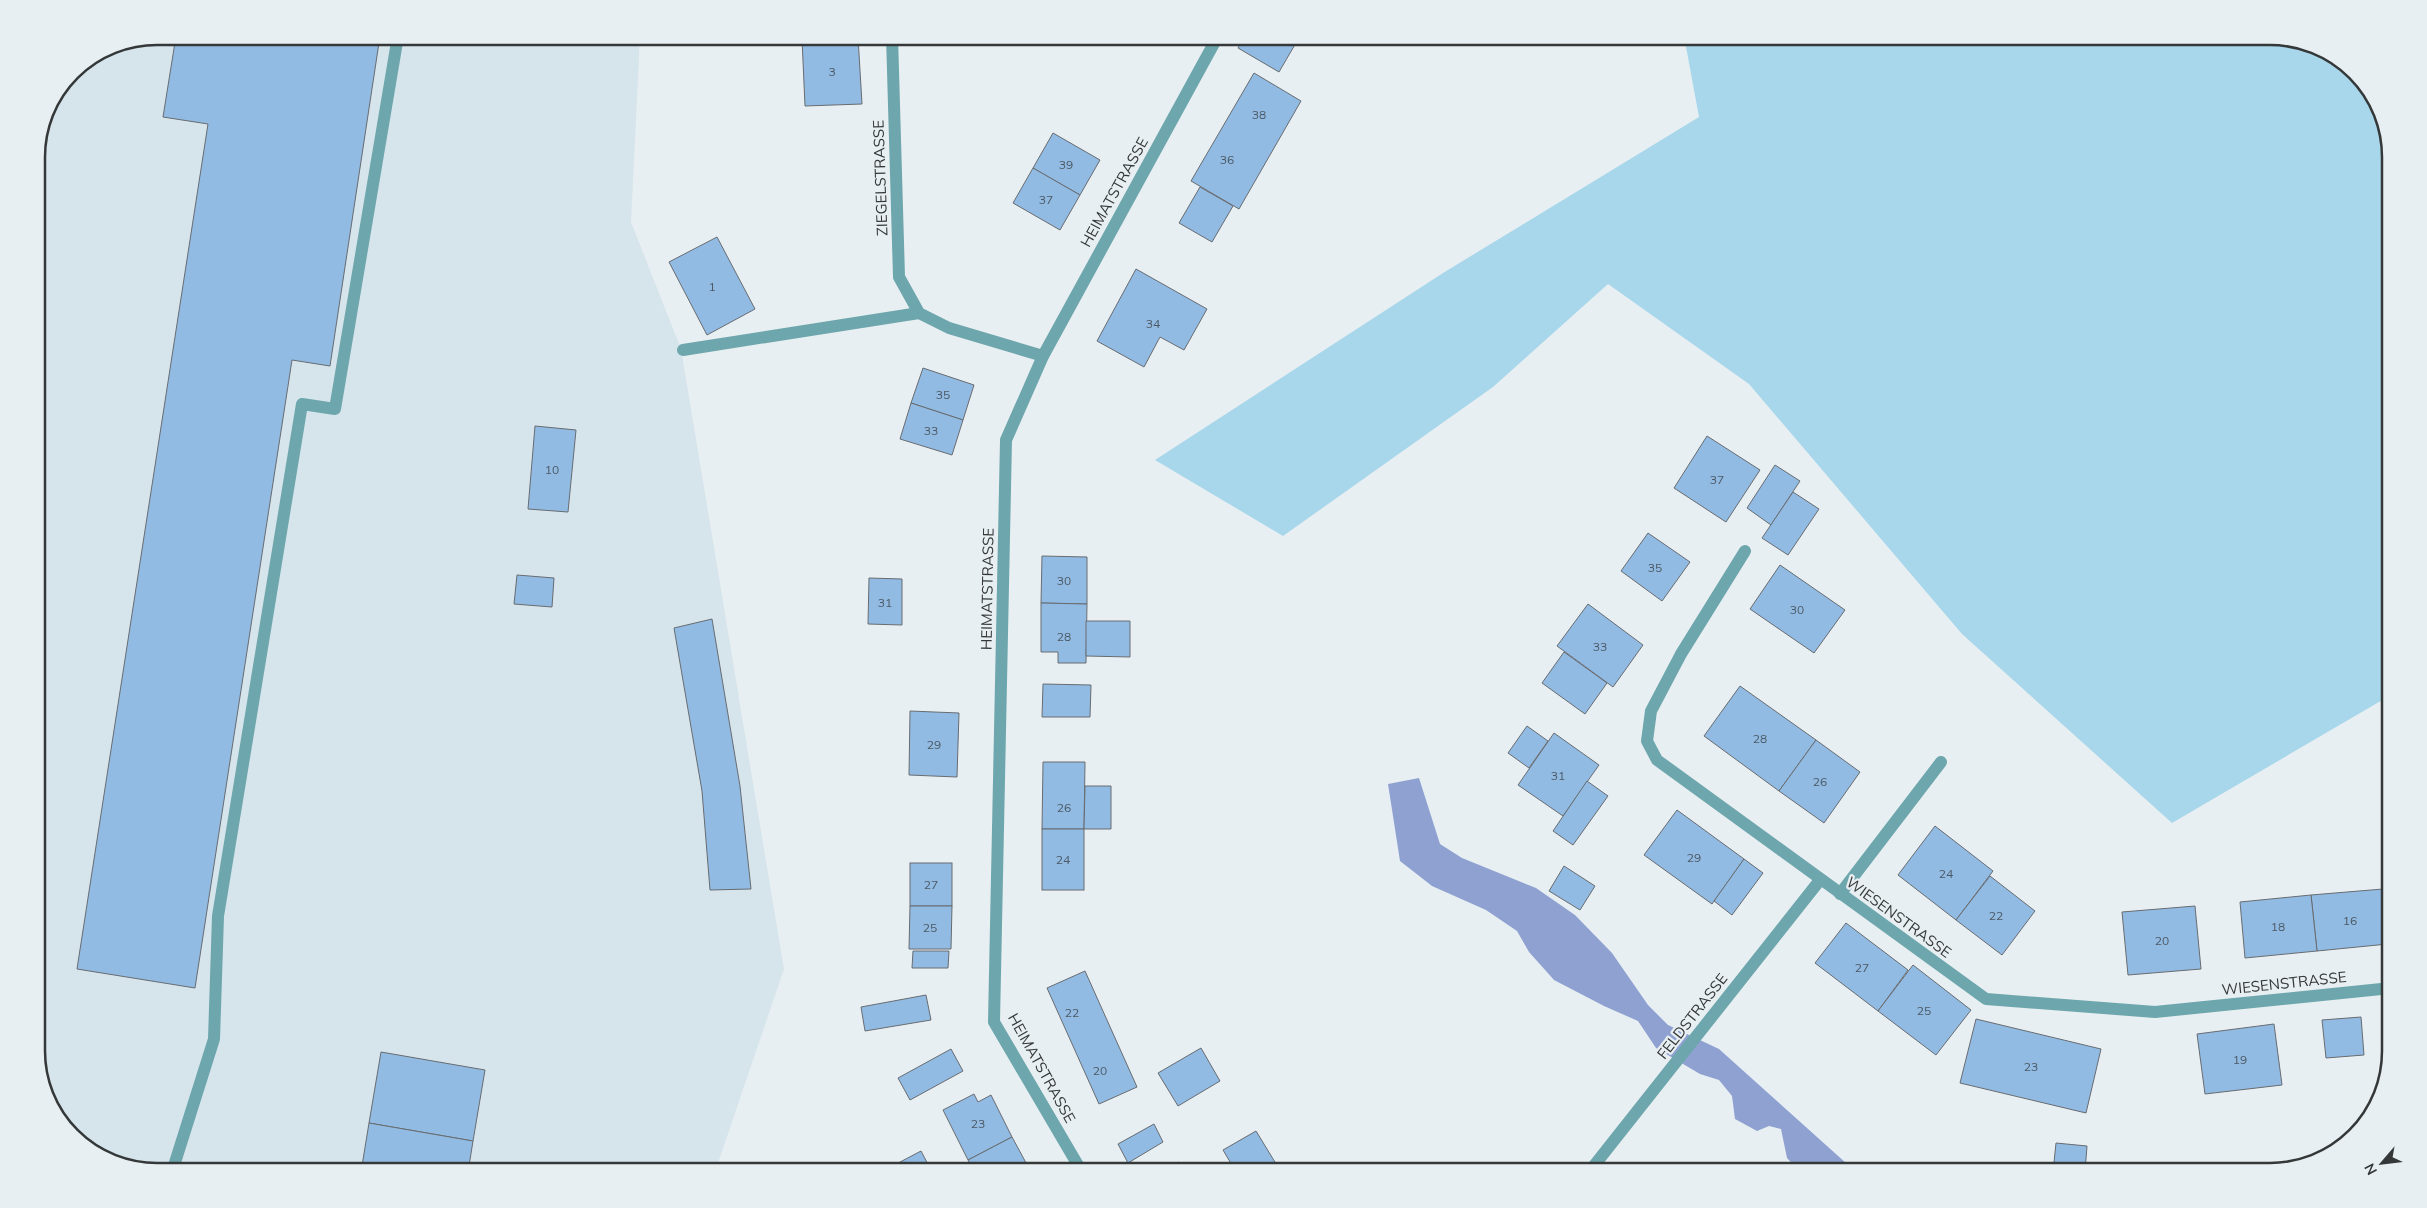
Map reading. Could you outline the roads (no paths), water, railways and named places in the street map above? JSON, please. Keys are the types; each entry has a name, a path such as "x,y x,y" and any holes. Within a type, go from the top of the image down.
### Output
{"street":[{"path":"175,1163 214,1039 218,916 302,404 335,409 396,45"},
{"name":"ZIEGELSTRASSE","path":"892,45 898,277 919,313"},
{"name":"HEIMATSTRASSE","path":"1077,1163 994,1022 1006,440 1042,356 1213,45"},
{"path":"683,350 919,313 949,328 1042,356"},
{"name":"WIESENSTRASSE","path":"1745,551 1681,654 1651,711 1647,741 1657,760 1986,999 2156,1012 2382,989"},
{"path":"1840,894 1941,762"},
{"name":"FELDSTRASSE","path":"1596,1163 1820,880"}]}
